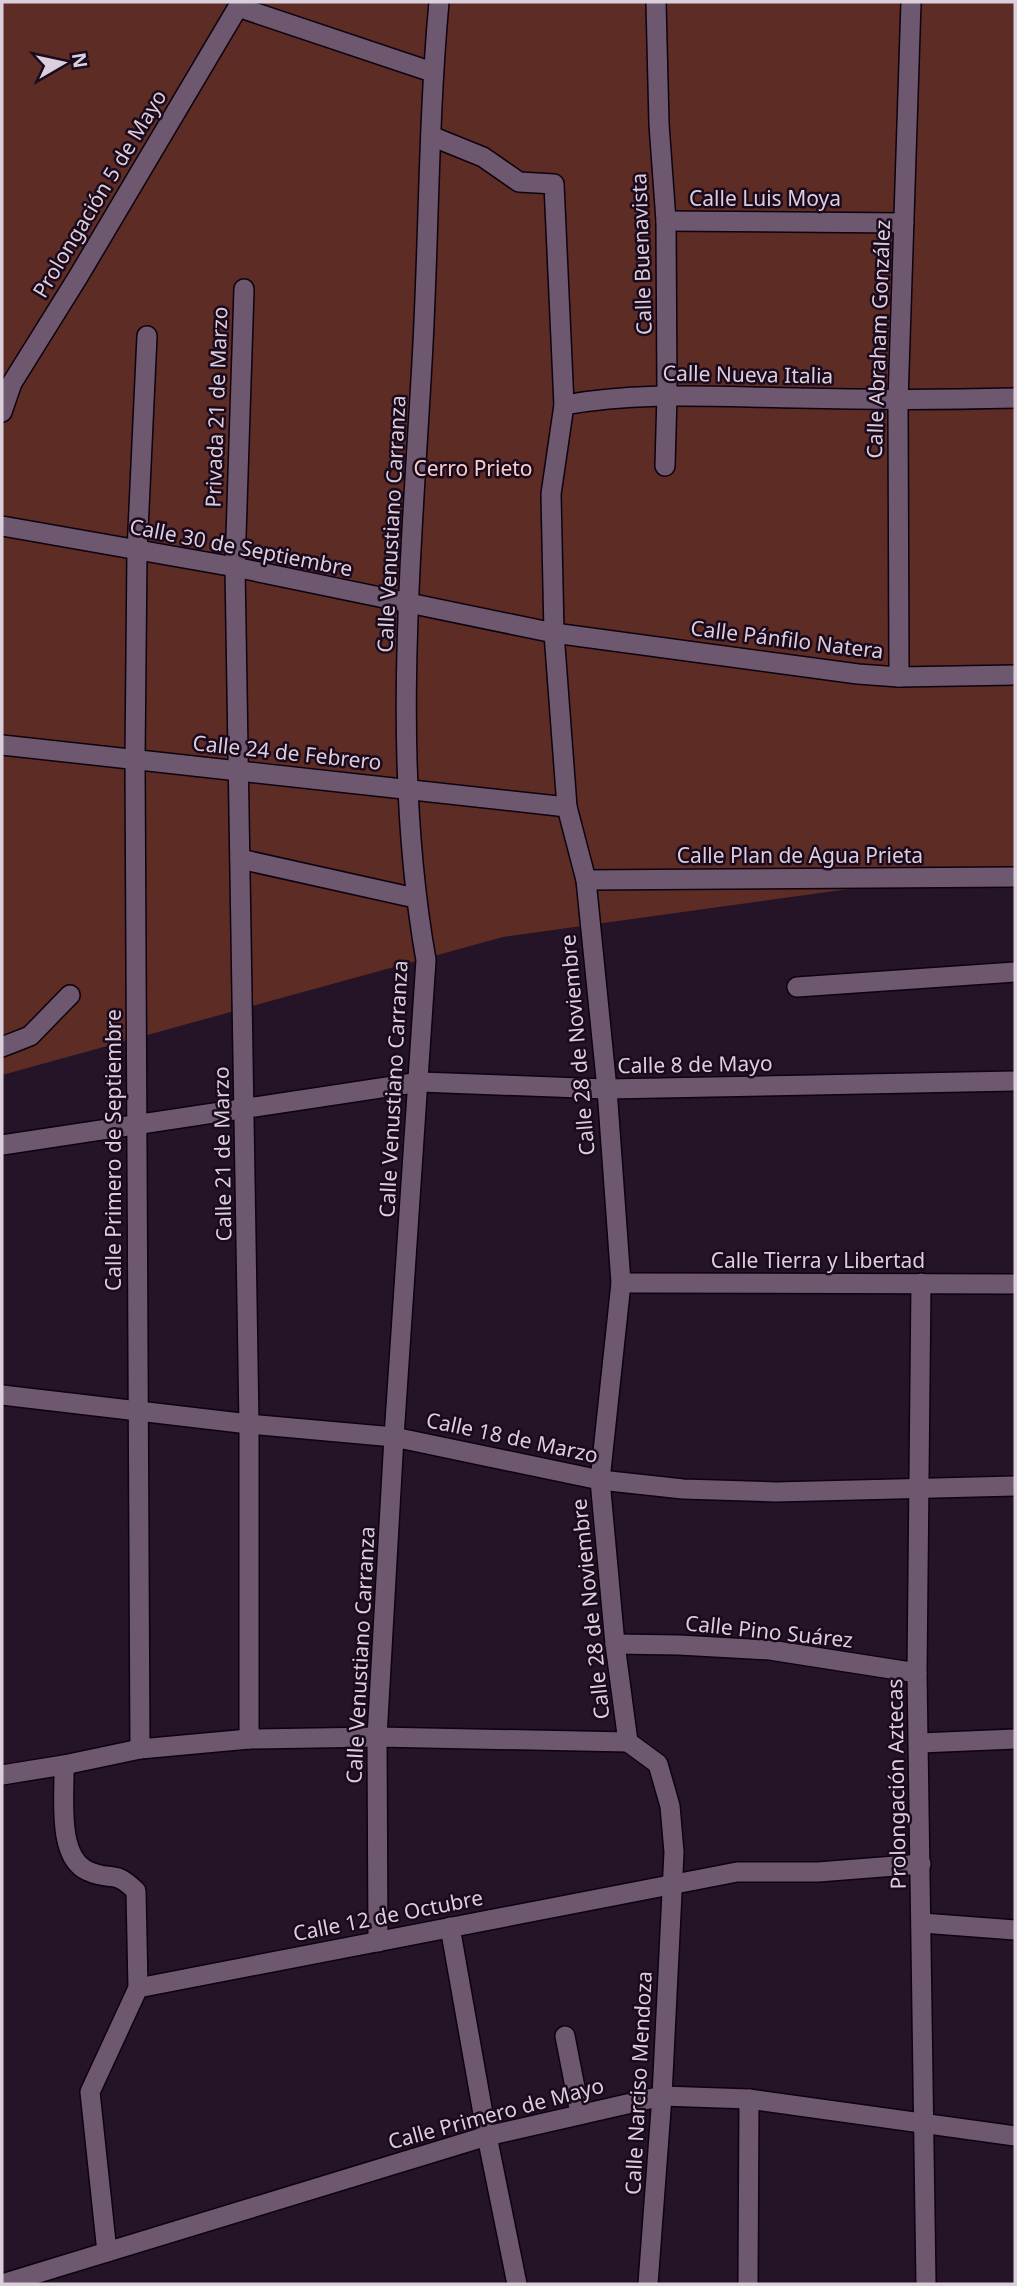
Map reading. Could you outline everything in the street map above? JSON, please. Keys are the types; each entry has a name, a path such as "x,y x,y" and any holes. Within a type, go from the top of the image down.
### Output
{"street":[{"name":"Calle Venustiano Carranza","path":"378,1942 377,1737 426,960 415,898 407,790 409,604 428,250 432,72 439,2"},
{"name":"Calle Buenavista","path":"656,2 659,124 667,221 665,466"},
{"name":"Calle Abraham González","path":"899,677 898,401 911,2"},
{"path":"239,4 432,72"},
{"name":"Prolongación 5 de Mayo","path":"2,412 12,383 78,277 239,4"},
{"name":"Calle 28 de Noviembre","path":"431,136 483,157 519,182 554,184 564,405 551,494 554,633 567,807 586,880 607,1089 621,1283 600,1480 615,1644 628,1742 658,1764 670,1806 674,1852 672,1885"},
{"name":"Calle Luis Moya","path":"667,221 904,223"},
{"name":"Privada 21 de Marzo","path":"235,568 244,289"},
{"name":"Calle Primero de Septiembre","path":"140,1749 135,759 138,552 147,336"},
{"name":"Calle Nueva Italia","path":"564,405 605,398 667,395 898,401 1015,398"},
{"name":"Calle 30 de Septiembre","path":"2,527 235,568 554,633"},
{"name":"Calle 21 de Marzo","path":"235,568 249,1424 248,1739"},
{"name":"Calle Pánfilo Natera","path":"554,633 858,674 899,677 1015,675"},
{"name":"Calle 24 de Febrero","path":"2,745 567,807"},
{"path":"240,859 415,898"},
{"name":"Calle Plan de Agua Prieta","path":"586,880 1015,877"},
{"path":"797,987 1015,972"},
{"path":"2,1047 30,1036 70,995"},
{"name":"Calle 8 de Mayo","path":"2,1145 420,1082 607,1089 1015,1081"},
{"name":"Calle Tierra y Libertad","path":"621,1283 1015,1284"},
{"name":"Prolongación Aztecas","path":"921,1283 917,1673 926,2284"},
{"name":"Calle 18 de Marzo","path":"2,1395 249,1424 394,1437 600,1480 683,1489 776,1492 1015,1486"},
{"name":"Calle Pino Suárez","path":"615,1644 770,1650 917,1673"},
{"path":"2,1775 140,1749 248,1739 377,1737 628,1742"},
{"path":"920,1742 1015,1739"},
{"path":"64,1765 65,1837 72,1857 87,1871 123,1877 136,1891 138,1988 90,2092 107,2252"},
{"name":"Calle 12 de Octubre","path":"138,1988 737,1872 818,1872 921,1864"},
{"name":"Calle Narciso Mendoza","path":"648,2284 662,2096 672,1885"},
{"path":"922,1923 1015,1930"},
{"path":"450,1927 487,2136 517,2284"},
{"path":"565,2036 580,2113"},
{"name":"Calle Primero de Mayo","path":"2,2284 487,2136 662,2096 749,2099 1015,2136"},
{"path":"748,2284 749,2099"}],"green space":[{"name":"Cerro Prieto","path":"2,2 1015,2 1015,866 503,937 2,1075"}]}
